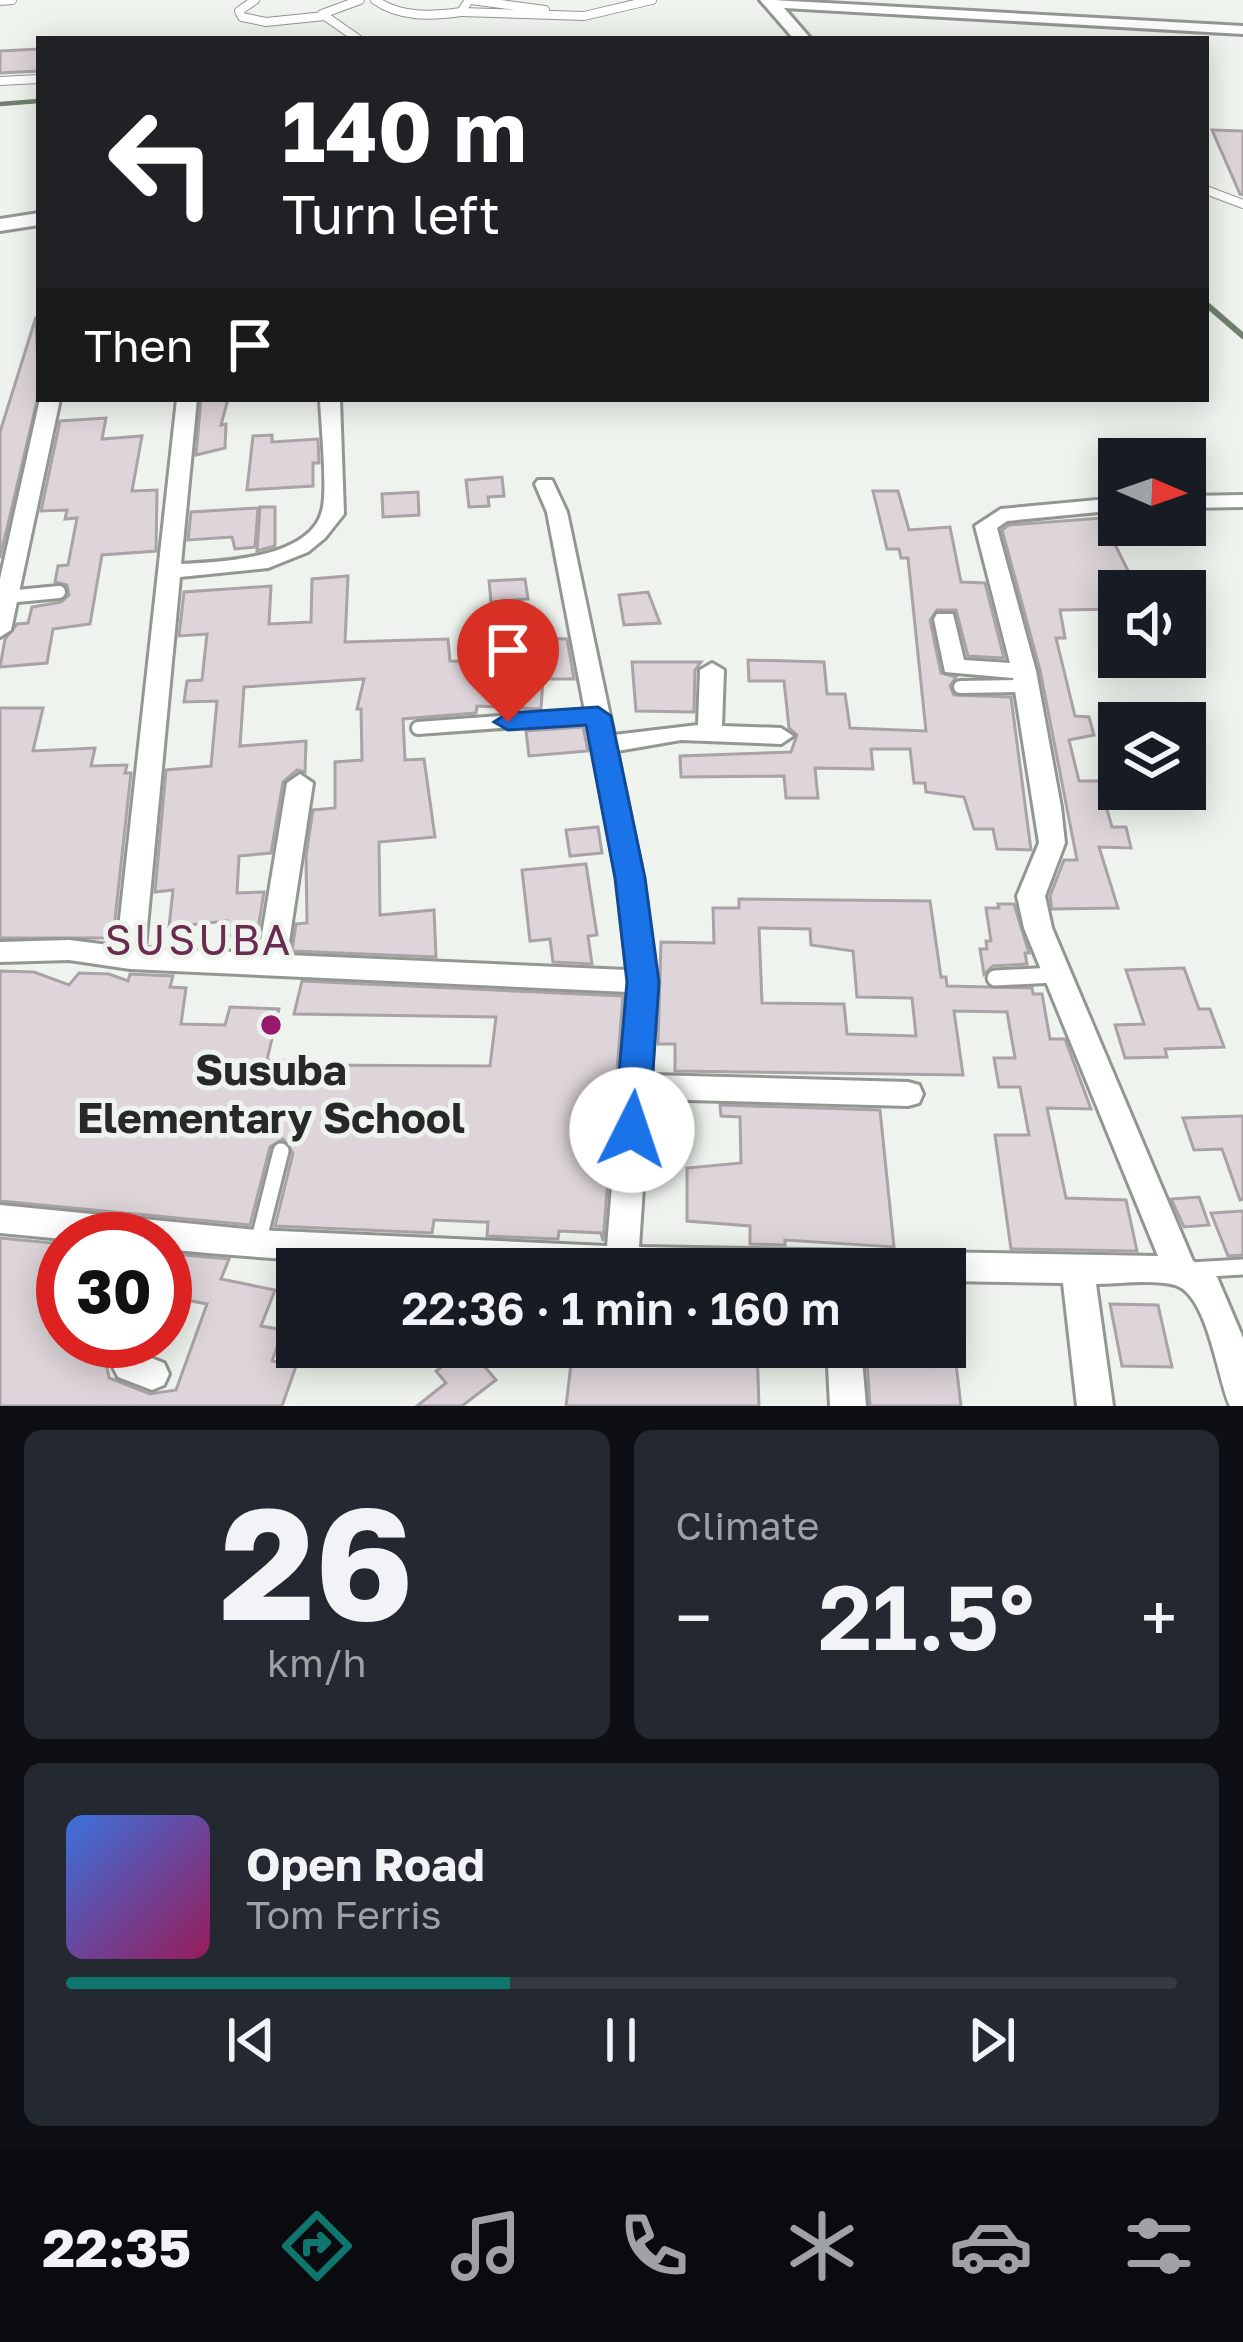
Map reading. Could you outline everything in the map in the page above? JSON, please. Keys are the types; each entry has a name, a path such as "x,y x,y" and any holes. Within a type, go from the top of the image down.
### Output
{"street":[{"path":"770,2 1243,30"},
{"path":"770,2 800,36"},
{"path":"0,225 36,219"},
{"path":"0,630 49,402"},
{"path":"130,958 187,402"},
{"path":"170,571 268,564 285,559 325,526 333,514 330,402"},
{"path":"544,484 556,512 605,745 643,982 623,1248"},
{"path":"1206,502 1243,501"},
{"path":"1098,506 1001,515 986,526 1024,679 1052,843 1031,896 1056,975 1181,1271 1204,1287 1233,1355 1243,1396"},
{"path":"945,620 953,667 1024,679"},
{"path":"710,733 712,670"},
{"path":"605,745 644,735 781,736"},
{"path":"272,964 300,783"},
{"path":"0,952 69,950 130,958 643,982"},
{"path":"635,1087 908,1094"},
{"path":"0,1219 36,1223"},
{"path":"192,1239 343,1248"},
{"path":"966,1268 1181,1271"},
{"path":"1078,1270 1095,1406"},
{"path":"136,1368 152,1374"},
{"path":"845,1368 848,1406"}],"lane":[{"path":"0,1 12,0"},
{"path":"255,0 239,11 242,17 266,22 317,16 360,0"},
{"path":"375,0 388,9 545,14 614,10 652,0"},
{"path":"461,12 470,0 541,6 545,14"},
{"path":"317,16 331,18 354,36"},
{"path":"0,81 36,79"},
{"path":"1209,191 1243,204"},
{"path":"7,597 59,592"},
{"path":"960,687 1024,679"},
{"path":"418,728 598,716"},
{"path":"994,978 1056,975"},
{"path":"257,1244 280,1151"},
{"path":"1181,1271 1243,1267"}],"building":[{"path":"36,49 36,71 0,73 0,51"},
{"path":"1212,130 1243,131 1243,195 1240,194"},
{"path":"36,317 37,402 0,558 0,432"},
{"path":"201,402 227,402 221,425 226,424 225,448 196,455"},
{"path":"106,418 102,439 142,436 132,491 157,490 156,551 102,555 90,624 53,629 47,663 0,667 5,639 17,624 28,623 32,607 61,602 69,595 67,585 55,582 58,566 68,565 77,518 65,519 67,510 41,511 60,421"},
{"path":"272,435 272,442 318,439 313,486 247,490 253,436"},
{"path":"502,477 504,496 488,497 489,506 469,507 466,480"},
{"path":"873,491 898,491 909,530 950,527 961,582 985,583 1004,658 968,656 956,610 937,610 930,620 941,673 956,677 950,686 954,695 1011,697 1031,850 997,849 993,829 974,829 964,797 926,792 925,783 914,783 910,749 871,749 873,769 815,768 818,798 786,798 784,776 681,777 680,756 791,752 797,735 789,728 784,681 749,681 748,660 824,662 827,694 845,694 850,728 926,731 908,558 901,558 899,549 887,549"},
{"path":"418,492 419,515 383,517 382,494"},
{"path":"260,507 275,507 275,546 257,551"},
{"path":"258,508 255,547 235,549 232,537 188,540 191,512"},
{"path":"1098,518 1098,546 1116,546 1128,570 1098,570 1098,609 1060,610 1065,638 1056,638 1075,716 1089,717 1094,735 1069,740 1079,781 1098,781 1098,810 1107,810 1112,827 1126,827 1131,848 1099,847 1118,908 1052,909 1050,896 1064,860 1077,860 1040,670 1002,530 1009,525"},
{"path":"348,576 345,642 448,639 450,661 492,662 495,637 567,639 574,679 543,679 541,709 477,706 476,713 403,719 405,760 424,759 435,837 379,842 380,915 434,910 436,957 292,951 296,924 307,923 306,856 313,810 335,808 335,762 362,760 361,709 357,709 364,679 244,687 240,746 306,741 305,772 297,770 283,782 271,853 239,856 237,893 264,892 255,948 245,948 246,934 226,936 227,921 169,927 173,890 155,892 166,770 211,766 217,701 184,702 187,681 202,680 207,634 179,636 184,592 271,586 269,624 311,622 312,579"},
{"path":"525,579 528,599 491,602 489,581"},
{"path":"648,592 660,623 624,625 619,595"},
{"path":"632,662 701,662 695,670 694,712 636,711"},
{"path":"0,708 43,708 33,751 95,748 91,766 127,765 125,773 131,773 113,938 0,938"},
{"path":"583,727 588,751 529,756 526,731"},
{"path":"598,827 602,853 570,856 566,830"},
{"path":"586,864 597,935 588,936 592,964 553,962 550,939 530,941 522,870"},
{"path":"739,899 930,901 941,977 946,977 947,986 1032,988 1033,994 1042,994 1050,1039 1065,1039 1091,1109 1047,1108 1066,1198 1126,1200 1137,1251 1011,1249 995,1135 1029,1135 1020,1087 999,1087 994,1058 1015,1058 1007,1012 954,1011 963,1075 675,1071 675,1044 658,1044 661,942 714,943 713,908 739,908","holes":["759,928 810,929 811,945 853,951 857,997 912,998 916,1036 847,1034 844,1004 762,1003"]},
{"path":"998,904 1014,904 1029,953 1025,953 1027,964 993,966 984,974 980,949 987,949 986,941 991,941 986,908 999,908"},
{"path":"1184,968 1199,1009 1210,1009 1224,1047 1165,1049 1167,1057 1125,1058 1115,1025 1144,1024 1126,970"},
{"path":"0,971 34,972 69,985 79,973 109,974 128,981 130,974 173,976 170,987 186,988 181,1024 225,1025 230,1007 279,1009 267,1060 304,1061 303,1065 490,1066 496,1017 294,1014 302,981 623,996 603,1241 601,1233 559,1231 558,1239 487,1236 488,1222 434,1220 432,1233 275,1226 293,1153 283,1139 270,1147 250,1225 192,1219 192,1212 115,1212 0,1201"},
{"path":"720,1105 880,1110 894,1247 785,1240 785,1245 750,1244 750,1226 687,1221 687,1168 741,1163 740,1117 721,1116"},
{"path":"1243,1116 1240,1200 1222,1149 1194,1150 1183,1118"},
{"path":"1199,1197 1209,1225 1184,1227 1171,1199"},
{"path":"1243,1211 1243,1255 1228,1256 1211,1213"},
{"path":"0,1238 36,1241 36,1368 107,1368 109,1378 150,1394 176,1390 184,1368 192,1368 192,1346 207,1304 192,1301 192,1256 229,1259 221,1279 275,1290 261,1326 276,1329 272,1361 276,1368 295,1368 282,1406 0,1406"},
{"path":"1110,1304 1158,1305 1172,1367 1122,1366"},
{"path":"486,1368 496,1380 462,1406 417,1406 446,1383 436,1371"},
{"path":"571,1368 758,1368 759,1406 566,1406"},
{"path":"867,1368 956,1368 961,1406 870,1406"}],"waterway":[{"path":"0,104 36,101"},
{"path":"1209,307 1243,336"}],"place":[{"name":"Susuba Elementary School","path":"271,1025"}],"district":[{"name":"SUSUBA","path":"199,939"}],"route":[{"path":"508,722 598,716 630,878 643,982 632,1130"}]}
